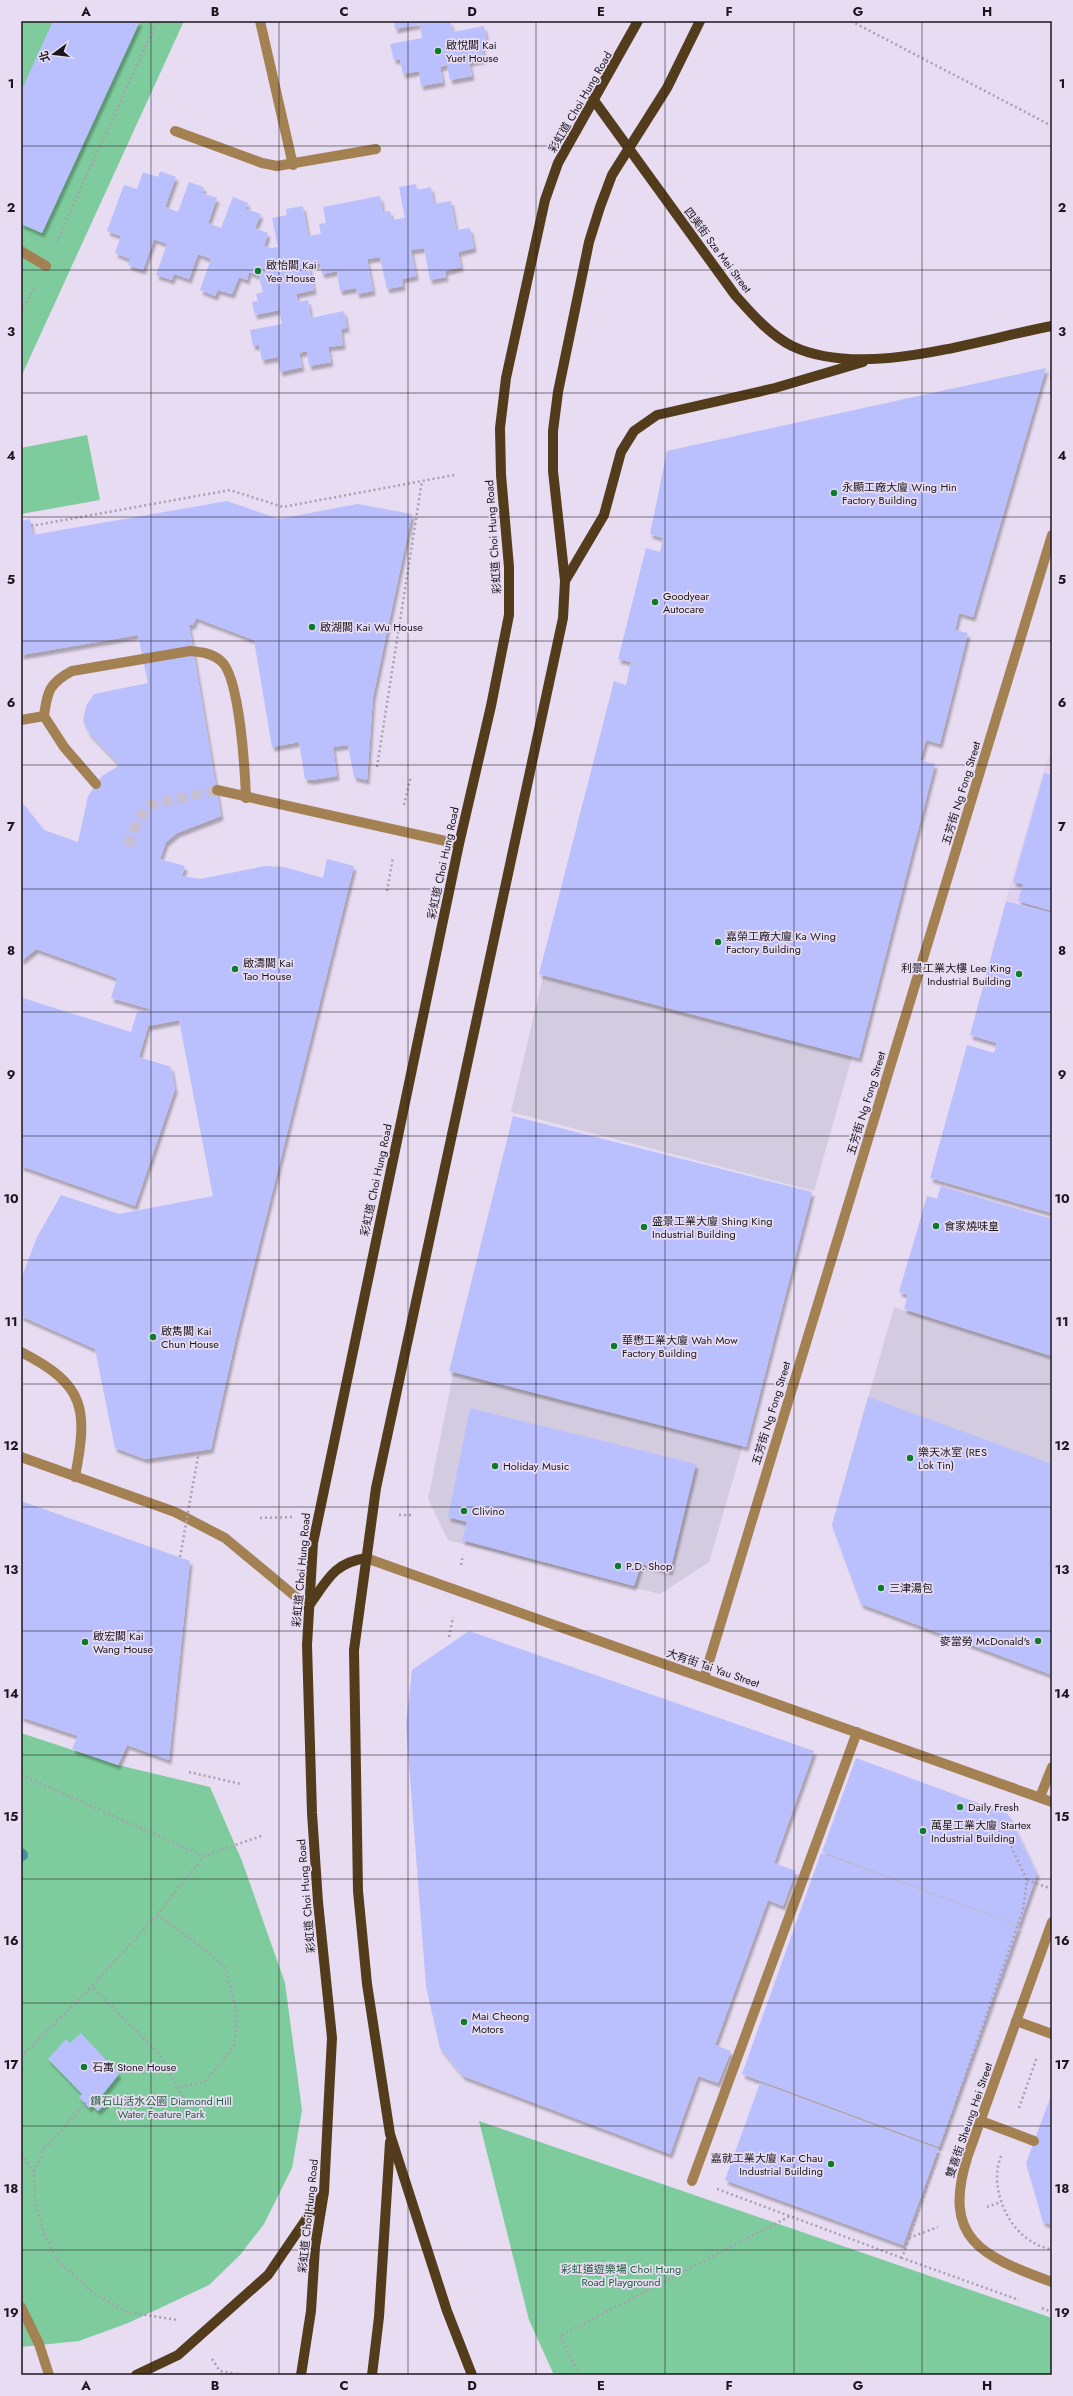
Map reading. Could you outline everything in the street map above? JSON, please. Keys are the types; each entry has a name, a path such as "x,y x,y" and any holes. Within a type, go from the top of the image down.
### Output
{"main road":[{"name":"彩虹道 Choi Hung Road","path":"301,2375 311,2311 315,2248 324,2192 332,2038 318,1902 312,1813 307,1645 308,1607 317,1517 458,844 491,706 509,615 509,566 501,475 500,428 506,378 545,200 558,163 619,58 638,21"},
{"path":"472,2375 447,2311 390,2134 367,1984 358,1891 354,1650 378,1481 563,618 565,581 553,472 553,431 558,392 590,242 600,207 612,175 667,88 700,21"},
{"name":"四美街 Sze Mei Street","path":"594,100 735,295 762,324 791,345 822,356 868,360 953,347 1052,326"},
{"path":"565,581 604,515 621,452 634,431 657,415 775,388 868,360"},
{"path":"308,1607 338,1567 349,1561 366,1558"},
{"path":"372,2375 379,2317 390,2134"},
{"path":"136,2375 178,2355 268,2275 324,2192"}],"street":[{"path":"260,21 293,165"},
{"path":"175,131 262,163 277,166 293,165 376,149"},
{"path":"21,251 46,266"},
{"name":"五芳街 Ng Fong Street","path":"704,1678 1052,536"},
{"path":"96,784 64,747 44,716 47,693 58,679 72,671 190,651 207,653 222,662 231,679 245,758 246,798"},
{"path":"21,720 44,716"},
{"path":"217,790 246,798 398,829 458,844"},
{"path":"21,1352 56,1372 68,1384 77,1399 81,1418 80,1454 75,1477"},
{"path":"21,1457 175,1512 225,1538 308,1607"},
{"name":"大有街 Tai Yau Street","path":"366,1558 1052,1802"},
{"path":"692,2181 857,1732"},
{"path":"1040,1797 1052,1767"},
{"name":"雙喜街 Sheung Hei Street","path":"1052,1922 960,2182 958,2203 960,2218 976,2244 992,2257 1016,2269 1052,2282"},
{"path":"1016,2021 1052,2034"},
{"path":"981,2121 1034,2141"},
{"path":"21,2307 39,2344 49,2375"}],"path":[{"path":"46,266 157,21"},
{"path":"851,21 1052,126"},
{"path":"31,526 230,490 283,507 454,475"},
{"path":"377,767 422,481"},
{"path":"180,1557 199,1451"},
{"path":"189,1772 241,1784"},
{"path":"21,1775 204,1856"},
{"path":"21,2057 92,1986 157,1915 204,1856 264,1835"},
{"path":"1028,1880 1052,1889"},
{"path":"157,1915 207,1951 226,1969 237,2015 234,2045 217,2068 205,2081 178,2088"},
{"path":"92,1986 159,2054 183,2097"},
{"path":"86,2103 43,2150 34,2174 35,2202 45,2237 60,2262 92,2292 126,2312 180,2320"},
{"path":"21,2154 34,2174"},
{"path":"692,2181 792,2215 902,2258"},
{"path":"579,2375 560,2336 792,2215"}],"shaded area":[{"path":"1048,756 1052,757 1052,913 1006,900"},
{"path":"543,977 852,1057 814,1191 511,1112"},
{"path":"894,1307 1052,1357 1052,1675 861,1604 832,1525"},
{"path":"454,1370 743,1445 709,1562 660,1594 448,1540 428,1499"}],"green space":[{"path":"21,21 184,21 21,377"},
{"path":"87,435 100,500 21,514 21,448"},
{"name":"鑽石山活水公園 Diamond Hill Water Feature Park","path":"21,1733 118,1765 210,1787 242,1861 285,1983 302,2110 292,2168 264,2224 240,2255 209,2285 128,2323 79,2341 21,2347"},
{"name":"彩虹道遊樂場 Choi Hung Road Playground","path":"479,2121 1052,2318 1052,2375 554,2375 529,2320"}],"building":[{"path":"53,21 140,21 42,233 21,224 21,91"},
{"name":"啟悅閣 Kai Yuet House","path":"394,21 450,21 453,32 484,26 487,42 482,43 484,59 469,62 472,76 450,80 447,65 440,67 443,82 421,86 419,71 403,74 400,59 394,60 390,44 422,38 420,24 395,29"},
{"name":"啟怡閣 Kai Yee House","path":"160,171 176,177 165,207 178,212 189,182 204,187 202,193 217,198 208,223 221,228 233,197 248,203 246,209 261,214 255,228 268,233 264,246 271,248 278,247 272,218 287,215 286,209 303,206 308,236 321,234 319,224 326,223 323,207 380,196 383,212 390,211 392,220 405,218 399,187 416,184 417,190 431,187 434,204 451,201 456,230 470,228 474,248 458,252 461,267 445,271 446,277 430,280 424,248 411,250 416,276 402,279 403,286 387,289 380,257 367,259 373,291 357,294 356,288 340,291 337,271 322,274 320,263 309,266 314,290 296,294 298,302 308,300 311,318 344,311 347,328 341,329 343,345 328,347 331,362 309,366 307,351 299,353 302,367 280,372 278,357 262,360 259,345 253,346 250,330 282,324 279,310 255,315 252,302 258,301 256,294 263,292 259,276 249,272 247,280 239,277 232,294 218,290 215,296 200,290 211,259 198,254 189,279 174,274 172,280 156,275 167,244 154,239 143,270 128,265 130,259 115,253 121,236 107,231 124,185 137,189 143,172 158,177"},
{"path":"1046,368 973,617 959,613 955,630 968,633 940,744 926,740 920,760 935,764 859,1058 539,974 614,681 626,685 631,662 618,659 646,548 660,552 663,538 650,534 667,451"},
{"path":"227,501 279,519 357,504 412,514 373,697 367,780 354,777 348,745 333,747 337,776 312,780 305,779 299,742 272,747 254,640 196,618 193,625 189,625 221,816 177,833 166,842 160,859 185,866 182,876 200,879 265,866 284,867 323,878 327,859 354,866 237,1333 211,1449 145,1459 115,1448 95,1349 21,1316 21,1279 37,1237 61,1195 119,1214 213,1196 179,1020 148,1026 139,1057 171,1067 175,1089 135,1206 21,1166 21,1005 23,998 131,1032 137,1012 153,1010 111,998 117,978 36,949 21,961 21,801 44,830 78,842 88,796 102,776 120,765 89,733 83,721 86,706 94,694 148,683 138,635 21,655 21,521 30,519 33,535"},
{"path":"1044,773 1052,775 1052,911 1018,901 1023,884 1013,882"},
{"path":"1006,901 1052,913 1052,1213 930,1178 967,1045 994,1053 997,1043 970,1035"},
{"path":"513,1116 812,1192 746,1447 449,1371"},
{"path":"941,1186 1052,1219 1052,1356 904,1309 908,1295 899,1292 927,1196 937,1199"},
{"path":"868,1397 1052,1464 1052,1675 861,1604 832,1525"},
{"path":"470,1408 696,1464 670,1571 641,1564 634,1586 462,1540 467,1522 448,1517"},
{"path":"21,1501 190,1561 169,1760 127,1745 118,1765 72,1749 78,1736 21,1717"},
{"path":"469,1631 814,1751 774,1863 796,1871 783,1906 768,1900 715,2045 731,2051 718,2083 698,2076 670,2154 463,2076 440,2048 426,1986 406,1725 412,1670"},
{"name":"萬星工業大廈 Startex Industrial Building","path":"856,1758 1008,1814 1037,1874 1019,1925 822,1852"},
{"path":"821,1853 1019,1926 939,2147 742,2074"},
{"name":"石寓 Stone House","path":"81,2033 119,2074 103,2094 102,2098 107,2102 98,2111 92,2105 89,2108 79,2097 82,2094 48,2059 66,2039 70,2043"},
{"name":"嘉就工業大廈 Kar Chau Industrial Building","path":"760,2083 938,2149 903,2245 725,2180"},
{"path":"1052,2093 1052,2225 1043,2222 1026,2163"}],"tunnel":[{"path":"128,846 138,820 150,805 217,790"}],"place":[{"name":"啟悅閣 Kai Yuet House","path":"438,51"},
{"name":"啟怡閣 Kai Yee House","path":"258,271"},
{"name":"永顯工廠大廈 Wing Hin Factory Building","path":"834,493"},
{"name":"Goodyear Autocare","path":"655,602"},
{"name":"啟湖閣 Kai Wu House","path":"312,627"},
{"name":"嘉榮工廠大廈 Ka Wing Factory Building","path":"718,942"},
{"name":"啟濤閣 Kai Tao House","path":"235,969"},
{"name":"利景工業大樓 Lee King Industrial Building","path":"1019,974"},
{"name":"食家燒味皇","path":"936,1226"},
{"name":"盛景工業大廈 Shing King Industrial Building","path":"644,1227"},
{"name":"啟雋閣 Kai Chun House","path":"153,1337"},
{"name":"華懋工業大廈 Wah Mow Factory Building","path":"614,1346"},
{"name":"樂天冰室 (RES Lok Tin)","path":"910,1458"},
{"name":"Holiday Music","path":"495,1466"},
{"name":"Clivino","path":"464,1511"},
{"name":"P.D. Shop","path":"618,1566"},
{"name":"三津湯包","path":"881,1588"},
{"name":"麥當勞 McDonald's","path":"1038,1641"},
{"name":"啟宏閣 Kai Wang House","path":"85,1642"},
{"name":"Daily Fresh","path":"960,1807"},
{"name":"萬星工業大廈 Startex Industrial Building","path":"923,1831"},
{"name":"Mai Cheong Motors","path":"464,2022"},
{"name":"石寓 Stone House","path":"84,2067"},
{"name":"嘉就工業大廈 Kar Chau Industrial Building","path":"831,2164"}]}
